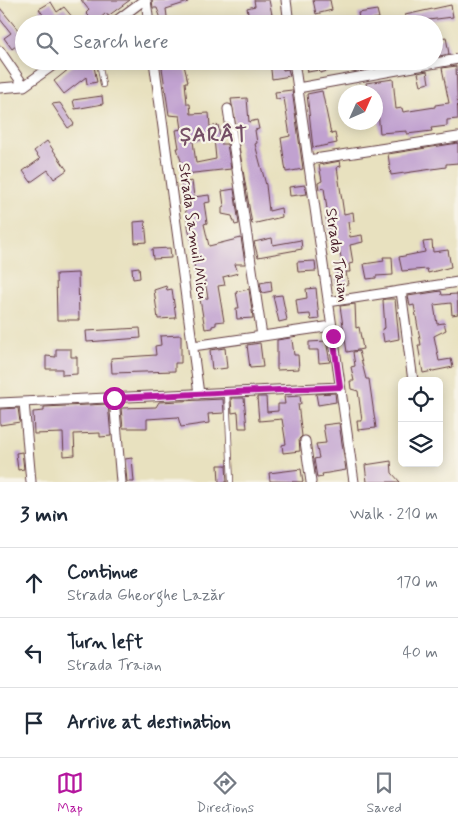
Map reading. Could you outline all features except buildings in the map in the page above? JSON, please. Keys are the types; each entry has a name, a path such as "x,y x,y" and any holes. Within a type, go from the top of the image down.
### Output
{"street":[{"path":"124,15 145,0 148,15"},
{"path":"286,0 288,15"},
{"path":"0,51 24,86"},
{"path":"443,62 458,59"},
{"path":"0,88 24,86 46,70"},
{"name":"Strada Samuil Micu","path":"155,70 199,394"},
{"name":"Strada Traian","path":"295,70 354,482"},
{"path":"298,88 397,70"},
{"path":"228,109 262,336"},
{"path":"308,160 458,137"},
{"path":"328,302 458,282"},
{"path":"401,291 412,377"},
{"path":"194,346 332,326"},
{"path":"0,403 340,387"},
{"path":"114,398 121,482"},
{"path":"24,402 31,482"},
{"path":"306,441 311,482"}],"lane":[{"path":"100,70 103,85"},
{"path":"227,392 231,482"}],"district":[{"name":"ȘARÂT","path":"214,135"}],"route":[{"path":"114,398 340,387 333,336"}]}
